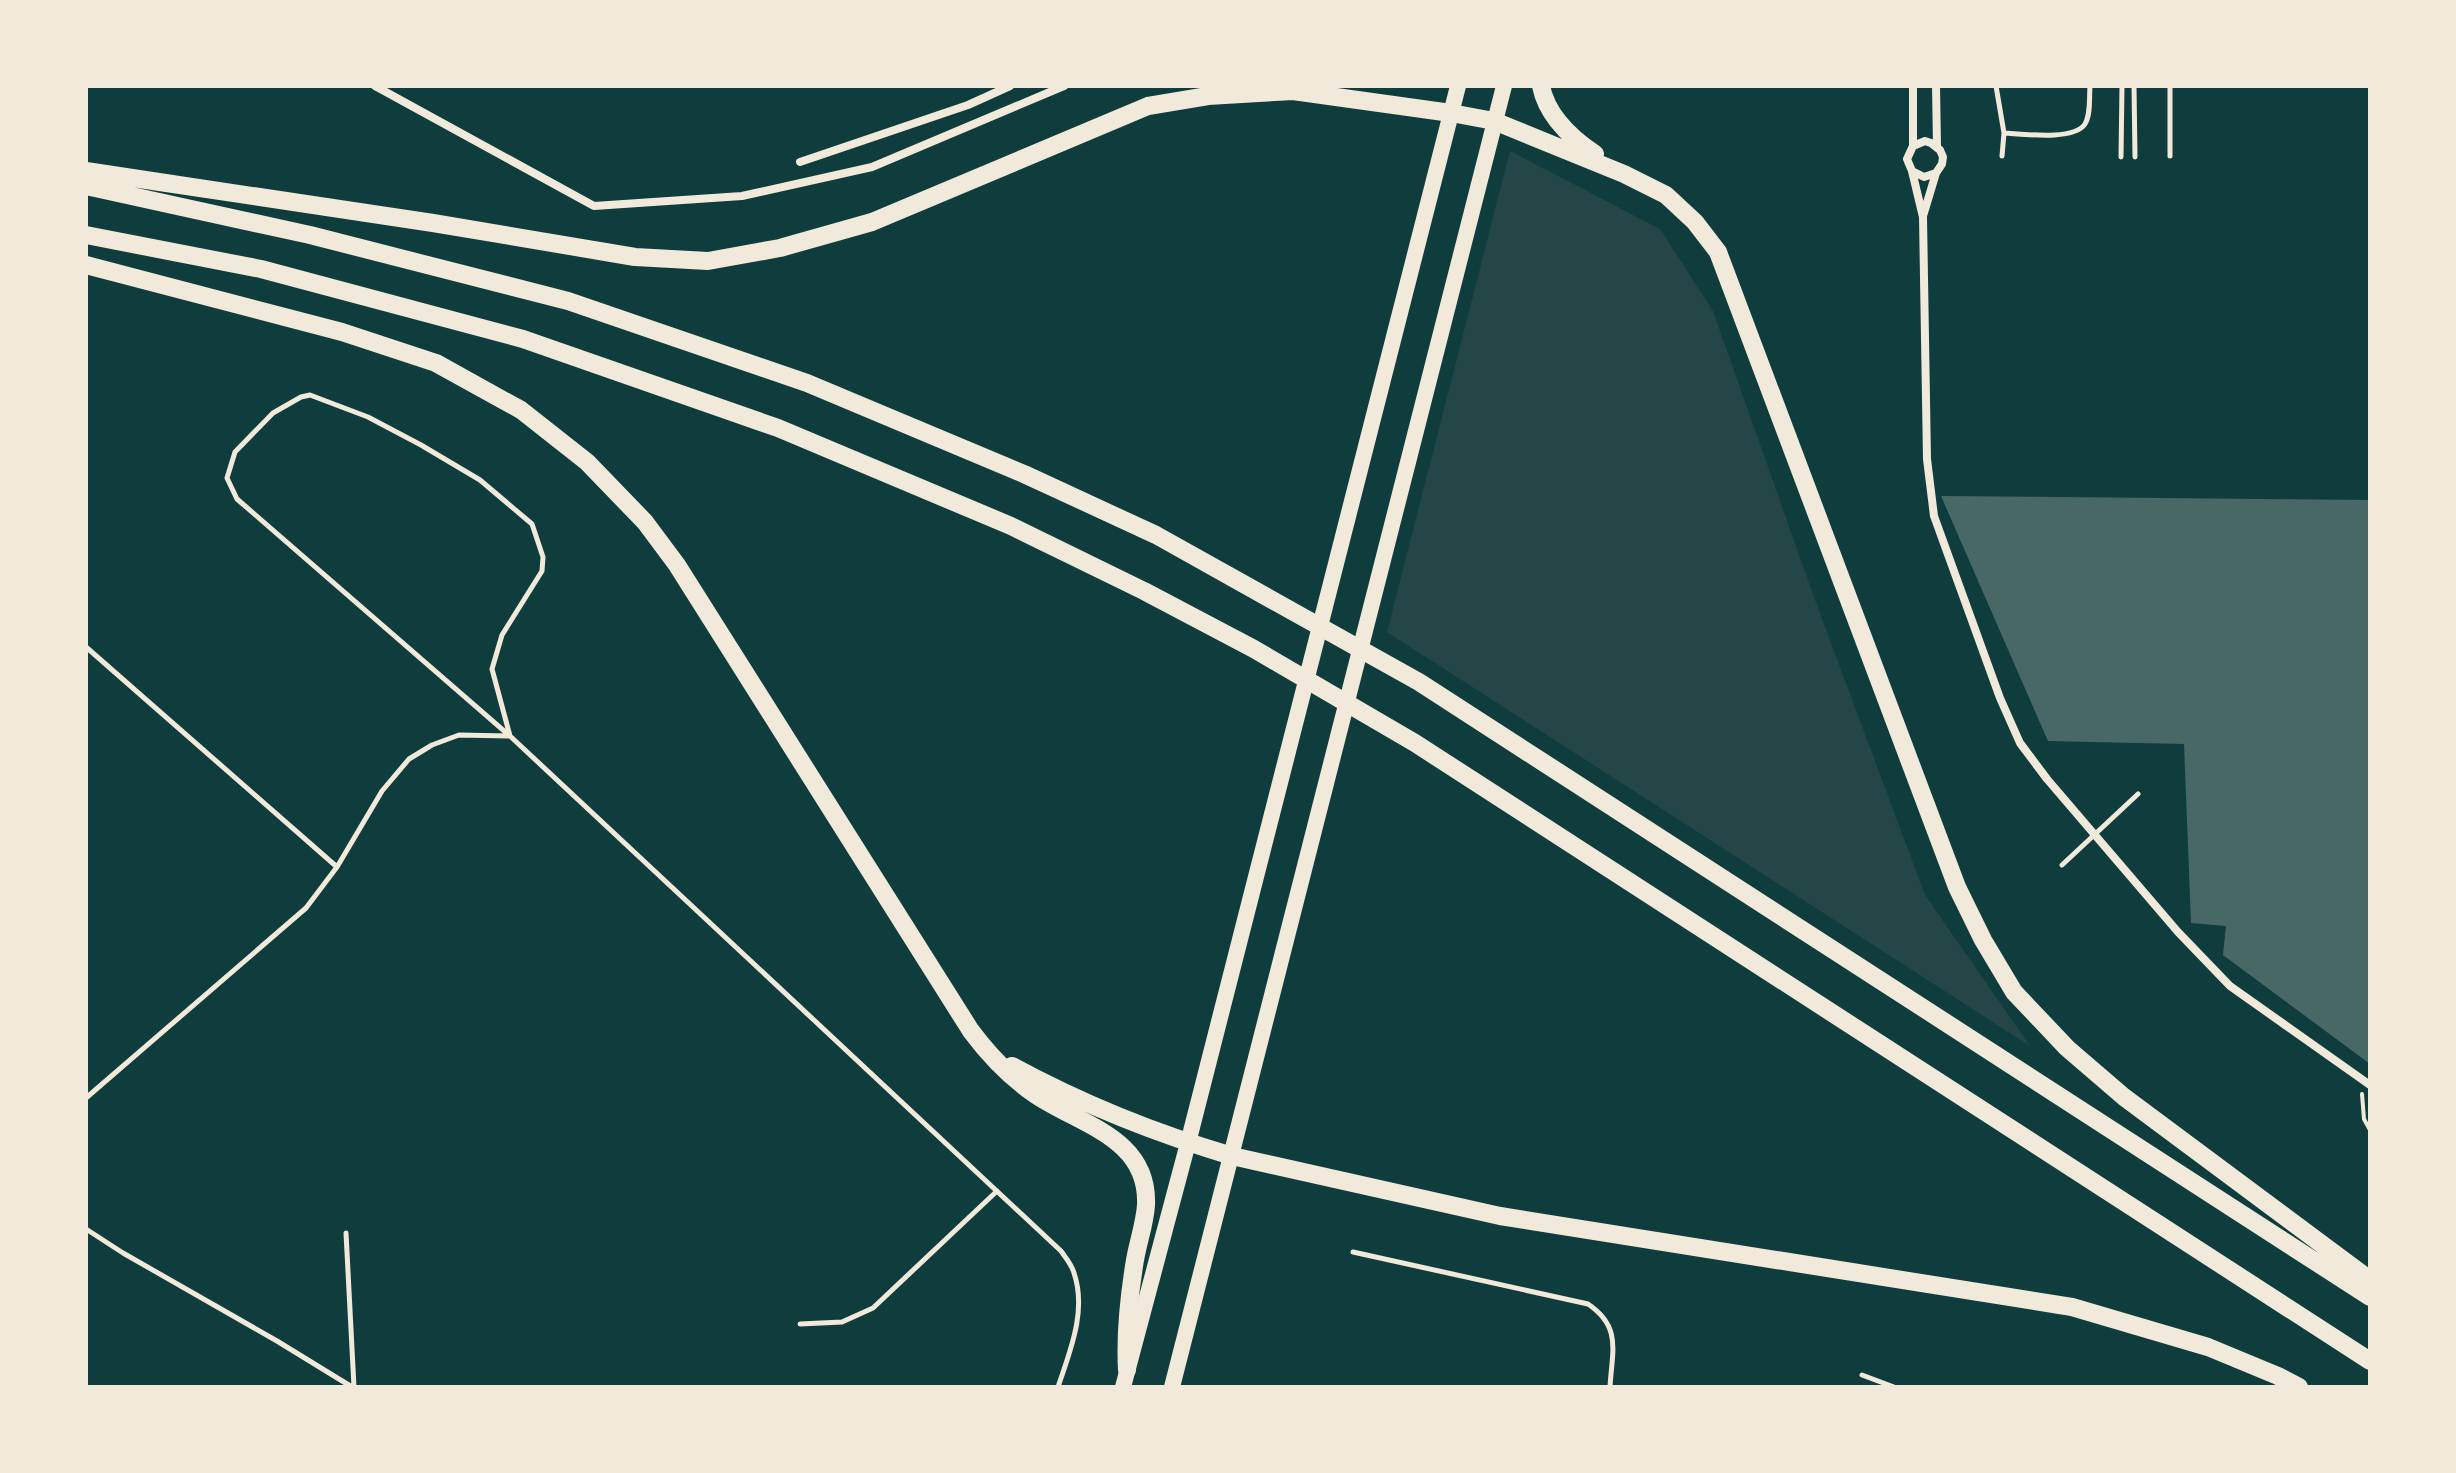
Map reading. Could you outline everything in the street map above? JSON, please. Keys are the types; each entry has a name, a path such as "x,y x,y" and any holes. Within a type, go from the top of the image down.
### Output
{"highway":[{"path":"1541,86 1551,114 1585,148 1624,174"},
{"path":"86,171 635,257 708,261 780,248 872,222 1148,106 1208,96 1293,91 1494,121 1624,174 1666,195 1718,252 1957,887 1983,940 2014,992 2067,1048 2124,1097 2370,1280"},
{"path":"86,186 310,235 568,301 792,378 1037,480 1156,535 1419,682 2370,1297"},
{"path":"86,235 261,269 523,339 778,428 1011,526 1144,591 1254,649 1415,743 2370,1361"},
{"path":"86,265 342,332 436,363 521,410 587,462 645,522 677,565 963,1019 987,1052 1038,1096 1107,1133 1136,1161 1144,1180 1146,1206 1135,1259 1125,1337 1125,1378"},
{"path":"987,1052 1056,1090 1188,1143 1232,1156 1500,1216 2072,1307 2208,1347 2299,1387"}],"main road":[{"path":"1125,1378 1458,86"},
{"path":"1172,1387 1504,86"}],"street":[{"path":"375,86 594,206 742,196 872,167 1064,86"},
{"path":"800,162 968,105 1010,86"},
{"path":"1913,86 1913,146 1907,159 1923,217 1927,459 1934,516 2000,698 2020,743 2178,932 2230,986 2366,1083"},
{"path":"1923,217 1943,157 1937,146 1936,86"},
{"path":"1913,146 1925,141 1937,146"},
{"path":"1912,171 1924,177 1936,173"}],"lane":[{"path":"1996,86 2004,133 2002,156"},
{"path":"2004,133 2067,135 2080,130 2087,122 2090,86"},
{"path":"2121,157 2122,86"},
{"path":"2134,86 2135,157"},
{"path":"2170,86 2170,156"},
{"path":"510,736 492,669 502,635 542,571 543,557 532,524 480,480 368,417 310,395 273,413 235,452 227,478 237,499 510,736 1061,1251 1074,1271 1079,1298 1076,1331 1058,1387"},
{"path":"86,647 337,867"},
{"path":"86,1098 306,908 337,867 382,791 409,759 432,745 459,735 510,736"},
{"path":"2062,865 2138,794"},
{"path":"800,1324 842,1322 873,1308 997,1191"},
{"path":"86,1229 353,1387"},
{"path":"346,1233 353,1387"},
{"path":"1353,1252 1588,1304 1601,1313 1611,1330 1610,1387"},
{"path":"1862,1375 1894,1387"}],"path":[{"path":"2366,1083 2362,1105 2370,1130"}],"shaded area":[{"path":"1510,151 1660,229 1713,311 1815,600 1925,895 2030,1046 1387,632"}],"building":[{"path":"1941,496 2370,500 2370,1064 2223,955 2226,926 2191,923 2184,744 2048,741"}]}
